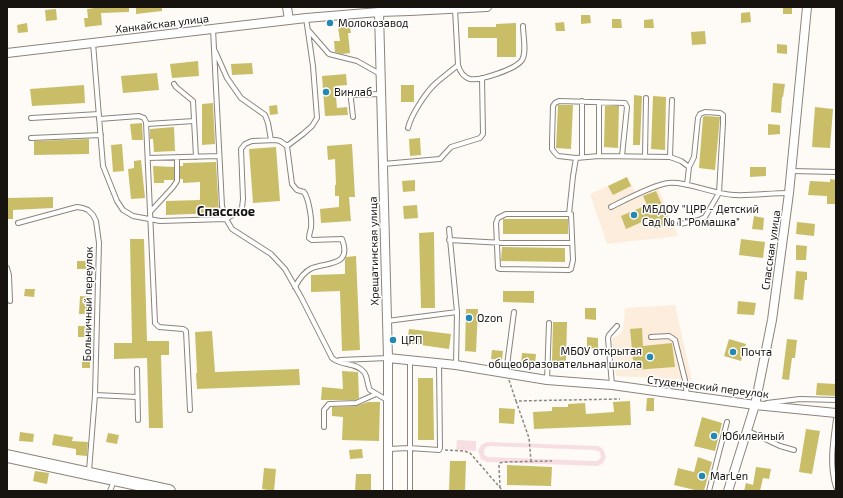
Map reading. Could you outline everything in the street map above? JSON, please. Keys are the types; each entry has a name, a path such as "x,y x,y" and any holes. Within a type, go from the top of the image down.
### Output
{"street":[{"path":"287,7 289,20"},
{"name":"Ханкайская улица","path":"7,53 306,18 410,9 488,7"},
{"name":"Спасская улица","path":"728,491 755,405 772,320 792,171 808,7"},
{"name":"Хрещатинская улица","path":"379,12 388,358 388,491"},
{"name":"Студенческий переулок","path":"388,358 456,365 547,380 612,385 755,405 836,413"},
{"path":"7,456 168,491"}],"lane":[{"path":"455,9 458,65 461,73 471,79 496,74 520,63 524,54 523,26"},
{"path":"287,146 312,126 317,118 313,66 306,18"},
{"path":"212,29 222,206 226,219 232,229 271,254 285,270 330,355 335,360 353,365 362,371 366,377 369,388 376,394 388,400"},
{"path":"308,30 329,54 357,61 381,74"},
{"path":"93,43 103,166 119,206 133,216 151,220 226,219 242,208 244,199 243,146 248,142 271,140 280,141 287,146 292,184 297,190 304,192 308,198 311,227 309,238 312,240 342,239 345,246 345,252 342,258 335,263 311,269 300,277 295,287"},
{"path":"214,49 227,78 241,98 265,114 271,140"},
{"path":"408,128 418,106 435,84 458,65"},
{"path":"383,164 440,159 451,147 480,138 483,134 482,78"},
{"path":"174,84 193,101 196,157"},
{"path":"353,117 351,97 353,95 381,94"},
{"path":"645,157 646,98"},
{"path":"670,157 672,100"},
{"path":"622,156 626,105 622,102 559,101 554,103 552,149 558,156 576,158 599,156 670,157 681,160 689,167"},
{"path":"582,102 582,157"},
{"path":"599,102 599,156"},
{"path":"680,224 698,220 705,216 719,193 723,123 723,115 720,113 705,112 700,114 698,118 694,157 689,167 687,185"},
{"path":"31,118 99,114"},
{"path":"99,119 139,116 144,118 146,124 155,322 159,327 183,329 186,331 190,410"},
{"path":"146,124 194,121"},
{"path":"31,138 101,135"},
{"path":"148,158 219,156"},
{"path":"150,211 173,188 177,181 177,157"},
{"path":"569,214 501,215 496,223 498,268 569,270 572,267 572,218 569,214 576,158"},
{"path":"792,171 836,172"},
{"path":"611,207 668,183 687,185 734,195 789,193"},
{"name":"Больничный переулок","path":"18,223 76,207 88,210 96,221 99,243 95,395 88,474"},
{"path":"449,229 457,312 456,365"},
{"path":"450,240 572,243"},
{"path":"7,268 10,301"},
{"path":"387,322 457,312"},
{"path":"506,373 514,312"},
{"path":"547,380 549,323"},
{"path":"612,385 608,338 617,326"},
{"path":"651,337 669,336 675,340 684,376 687,396"},
{"path":"335,360 388,358"},
{"path":"410,360 410,491"},
{"path":"388,449 410,448 439,450 441,446 439,363"},
{"path":"136,369 138,420"},
{"path":"324,427 324,410 329,404 356,403 376,394"},
{"path":"95,395 137,397"},
{"path":"755,405 800,399 836,400"},
{"path":"836,419 832,453 832,468 836,487"},
{"path":"709,491 727,422"},
{"path":"746,430 780,446 794,450"},
{"path":"110,491 115,479"}],"path":[{"path":"506,373 529,438 531,462"},
{"path":"516,401 620,399"},
{"path":"439,450 453,450 470,453 503,491"},
{"path":"500,488 500,463 552,461"}],"shaded area":[{"name":"МБДОУ \"ЦРР - Детский Сад № 1 \"Ромашка\"","path":"627,177 635,191 656,182 678,236 607,244 590,194"},
{"name":"МБОУ открытая общеобразовательная школа","path":"675,305 692,380 616,376 612,338 618,336 623,329 625,308"},
{"path":"457,440 476,441 476,451 456,450"},
{"path":"487,442 598,446 603,449 606,457 603,463 598,466 487,462 481,459 478,451 481,445","holes":["490,446 595,450 600,452 601,457 598,461 488,457 484,455 484,450 486,447"]}],"building":[{"path":"102,7 129,7 129,12 101,13 102,25 85,27 84,18 88,18 87,9"},
{"path":"136,7 162,7 162,11 136,14"},
{"path":"783,7 792,7 792,14 783,14"},
{"path":"56,9 57,20 46,21 45,10"},
{"path":"750,12 751,22 741,23 741,13"},
{"path":"581,15 590,15 591,23 581,24"},
{"path":"612,19 621,19 622,28 612,28"},
{"path":"653,19 654,28 644,28 644,20"},
{"path":"564,22 565,31 556,31 555,23"},
{"path":"27,23 28,32 18,33 17,25"},
{"path":"516,23 516,57 497,57 497,38 468,38 468,27 496,27 496,24"},
{"path":"350,26 351,33 348,33 350,53 342,54 335,52 334,41 340,41 338,27"},
{"path":"705,31 706,44 692,45 691,32"},
{"path":"777,44 787,45 787,54 777,53"},
{"path":"198,61 199,76 172,78 170,64"},
{"path":"252,63 253,74 232,75 231,64"},
{"path":"157,73 159,90 123,93 121,76"},
{"path":"346,74 347,85 335,86 337,108 347,107 348,115 325,116 322,76"},
{"path":"773,83 785,84 781,113 771,112"},
{"path":"84,85 85,103 32,106 30,89"},
{"path":"401,85 414,85 414,102 401,102"},
{"path":"634,95 642,96 640,145 633,145"},
{"path":"653,96 666,97 665,150 651,149"},
{"path":"213,103 215,144 202,145 202,104"},
{"path":"277,105 278,114 270,115 269,106"},
{"path":"558,105 573,105 571,149 556,148"},
{"path":"605,106 619,106 618,148 604,147"},
{"path":"815,107 833,109 830,148 812,147"},
{"path":"703,117 720,117 715,170 699,168"},
{"path":"142,123 143,140 132,140 130,124"},
{"path":"768,124 780,125 780,134 768,135"},
{"path":"174,127 175,151 154,152 153,139 150,139 150,129"},
{"path":"420,138 421,155 410,156 409,139"},
{"path":"89,139 89,154 34,155 34,141"},
{"path":"122,144 124,171 113,172 111,145"},
{"path":"352,144 355,197 349,197 351,221 321,223 320,209 339,207 339,196 335,196 335,159 328,160 327,146"},
{"path":"276,147 280,201 253,203 249,149"},
{"path":"141,160 145,198 131,199 128,169 134,168 134,161"},
{"path":"216,162 219,213 166,215 166,201 200,200 200,182 183,183 183,179 180,179 180,166 183,166 183,163"},
{"path":"153,166 174,167 174,180 164,180 164,183 154,183"},
{"path":"750,167 766,167 766,176 750,177"},
{"path":"627,177 631,186 613,195 608,186"},
{"path":"830,179 836,180 836,204 827,204 827,196 808,195 810,181 830,182"},
{"path":"415,180 415,191 403,192 402,181"},
{"path":"656,191 670,223 656,229 651,218 626,229 621,216 647,205 643,196"},
{"path":"53,197 53,208 13,210 13,219 7,219 7,198"},
{"path":"417,205 418,218 404,219 403,206"},
{"path":"754,216 764,218 763,230 752,229"},
{"path":"503,219 568,219 568,234 503,234"},
{"path":"797,222 815,224 814,236 796,234"},
{"path":"434,232 435,308 421,308 419,233"},
{"path":"130,239 144,239 147,341 169,341 169,355 161,355 163,428 149,428 147,358 114,359 114,343 132,343"},
{"path":"741,239 765,242 763,258 739,255"},
{"path":"796,245 807,246 806,260 796,260"},
{"path":"502,247 565,248 565,262 501,261"},
{"path":"356,256 360,350 342,351 340,291 311,292 311,275 345,274 346,257"},
{"path":"77,261 89,261 89,269 77,269"},
{"path":"796,271 807,272 803,300 794,299"},
{"path":"25,289 35,289 34,297 24,296"},
{"path":"503,291 534,291 534,303 503,302"},
{"path":"80,296 92,297 91,314 79,314"},
{"path":"738,301 756,303 754,315 737,314"},
{"path":"585,308 596,308 596,320 585,319"},
{"path":"466,309 478,309 476,352 465,351"},
{"path":"553,322 567,322 566,362 552,361"},
{"path":"78,326 89,326 89,337 78,337"},
{"path":"642,328 643,346 672,343 675,367 634,370 630,329"},
{"path":"409,329 451,334 449,349 407,343"},
{"path":"212,331 215,372 299,369 300,385 197,389 195,332"},
{"path":"587,337 598,338 598,349 587,348"},
{"path":"729,339 746,344 741,361 724,356"},
{"path":"787,339 797,340 795,358 792,358 789,380 782,379"},
{"path":"492,350 503,351 502,360 491,359"},
{"path":"522,353 536,354 535,365 521,364"},
{"path":"82,358 90,358 90,368 82,368"},
{"path":"342,371 358,372 359,398 355,400 321,400 322,387 343,389"},
{"path":"418,378 433,378 434,440 418,440"},
{"path":"817,383 836,384 836,396 816,395"},
{"path":"647,398 654,398 654,411 646,411"},
{"path":"630,401 631,425 534,429 533,412 552,411 552,407 568,407 568,404 585,403 586,414 614,412 613,402"},
{"path":"368,402 380,402 379,441 342,440 343,417 332,416 332,407 356,406"},
{"path":"499,408 515,409 514,424 499,423"},
{"path":"702,417 722,423 715,451 694,446"},
{"path":"806,429 820,431 812,474 799,472"},
{"path":"20,432 34,434 33,442 19,441"},
{"path":"108,433 119,435 117,444 106,442"},
{"path":"54,434 73,437 72,441 88,442 87,456 76,455 76,449 52,445"},
{"path":"362,449 363,458 350,459 349,450"},
{"path":"698,457 712,462 704,491 674,485 678,468 694,472"},
{"path":"450,461 466,461 465,491 449,491"},
{"path":"507,465 552,467 551,486 507,485"},
{"path":"756,467 771,469 769,479 763,478 760,491 744,491 746,483 753,485"},
{"path":"264,468 276,469 274,491 262,489"},
{"path":"35,471 49,473 47,484 33,481"},
{"path":"356,474 371,474 371,491 355,491"}],"place":[{"name":"Молокозавод","path":"330,23"},
{"name":"Винлаб","path":"326,92"},
{"name":"МБДОУ \"ЦРР - Детский Сад № 1 \"Ромашка\"","path":"634,215"},
{"name":"Ozon","path":"469,318"},
{"name":"ЦРП","path":"393,340"},
{"name":"Почта","path":"733,352"},
{"name":"МБОУ открытая общеобразовательная школа","path":"650,357"},
{"name":"Юбилейный","path":"714,436"},
{"name":"MarLen","path":"702,476"}],"district":[{"name":"Спасское","path":"226,212"}]}
